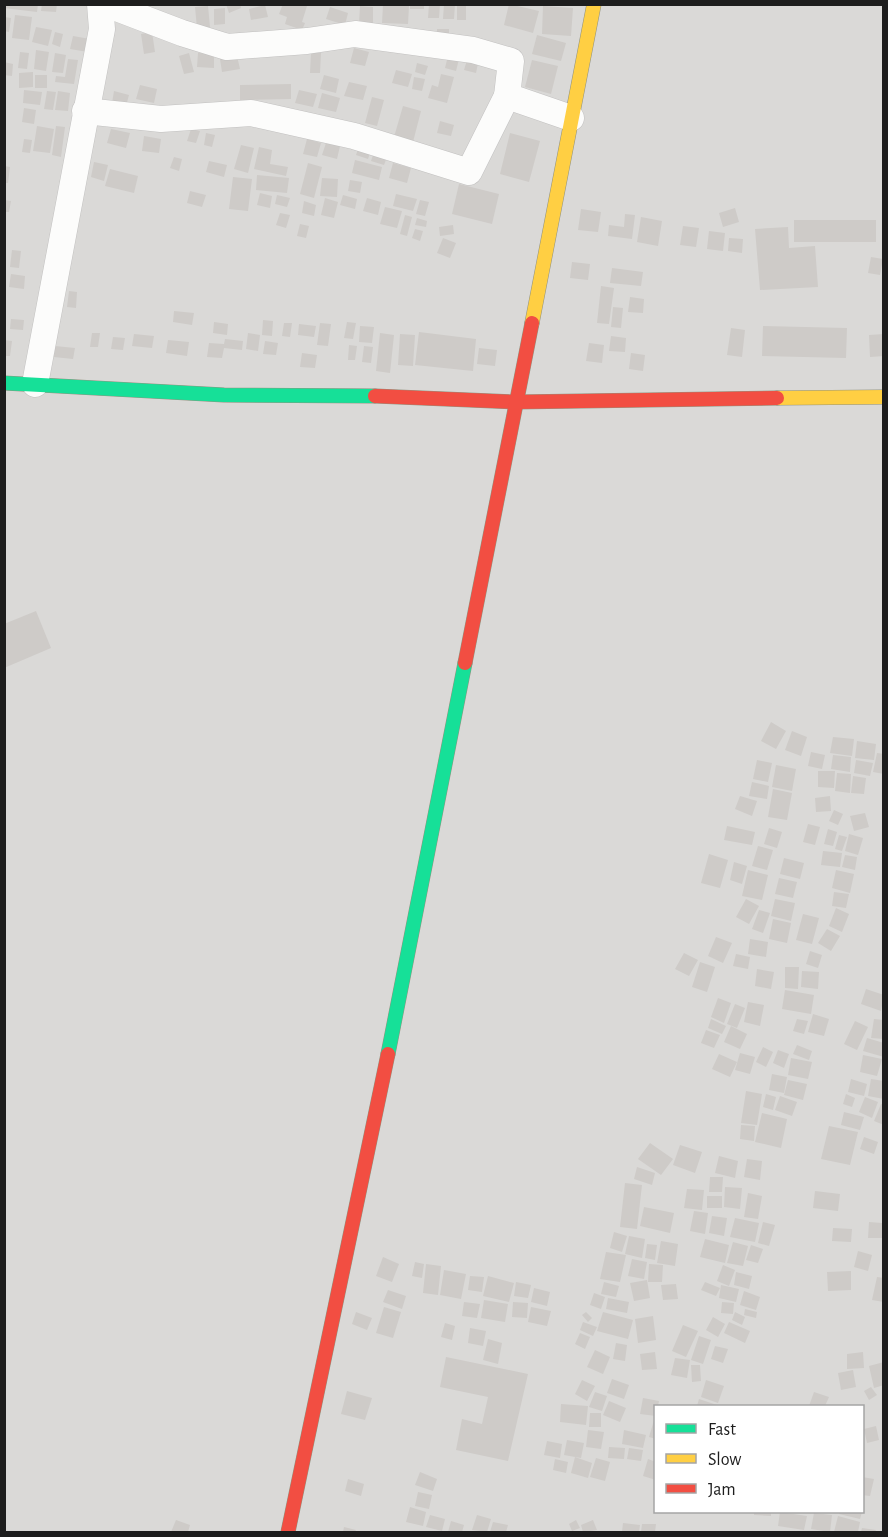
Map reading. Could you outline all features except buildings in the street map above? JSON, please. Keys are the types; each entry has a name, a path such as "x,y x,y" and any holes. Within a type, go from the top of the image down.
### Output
{"street":[{"path":"35,384 102,29 100,4"},
{"path":"85,111 161,119 251,113 354,136 469,172 507,96 511,61 473,50 355,34 307,41 227,47 182,33 106,4"},
{"path":"288,1533 398,1011 594,4"},
{"path":"507,96 571,118"},
{"path":"4,383 224,395 388,396 515,402 884,396"}],"shaded area":[{"path":"5,5 883,5 883,1532 5,1532"}],"traffic: fast":[{"path":"4,383 224,395 375,396"},
{"path":"388,1054 465,663"}],"traffic: slow":[{"path":"532,323 594,4"},
{"path":"777,398 884,397"}],"traffic: jam":[{"path":"465,663 532,323"},
{"path":"375,396 515,402 777,398"},
{"path":"288,1532 388,1054"}]}
